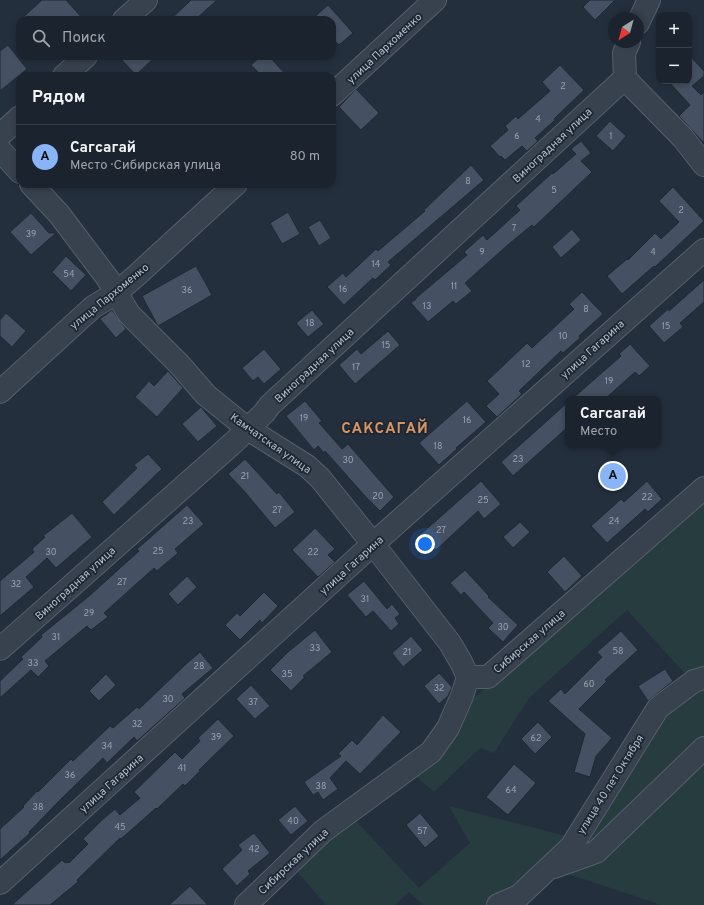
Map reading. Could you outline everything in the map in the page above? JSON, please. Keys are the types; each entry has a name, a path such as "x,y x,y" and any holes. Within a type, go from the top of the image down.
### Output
{"street":[{"path":"128,16 146,0"},
{"name":"улица Пархоменко","path":"336,91 436,0"},
{"path":"643,12 649,0"},
{"path":"626,48 624,53 626,78 683,138 704,165"},
{"path":"68,72 82,60"},
{"name":"Виноградная улица","path":"0,649 248,429 276,400 626,78"},
{"path":"0,135 16,121"},
{"path":"0,150 16,168"},
{"name":"Камчатская улица","path":"35,188 59,214 108,279 129,314 179,364 206,395 248,429 307,466 320,478 450,643 468,677"},
{"name":"улица Пархоменко","path":"0,392 93,306 116,292 137,276 232,188"},
{"name":"улица Гагарина","path":"0,883 373,544 704,250"},
{"name":"Сибирская улица","path":"246,905 323,831 431,752 448,728 462,696 468,677 488,677 704,488"},
{"name":"улица 40 лет Октября","path":"520,901 570,847 658,708 694,681 704,678"},
{"path":"548,869 596,852 704,748"},
{"path":"498,905 520,901"}],"green space":[{"path":"704,499 704,905 658,905 656,903 565,873 579,848 690,679 627,610 529,698 494,753 480,748 434,792 415,775 467,704"},
{"path":"449,806 570,837 542,865 486,905 423,905 409,892 395,905 326,905 294,868 354,819 419,888 470,843"}],"building":[{"path":"42,0 66,0 80,16 24,16"},
{"path":"191,0 217,0 199,16 174,16"},
{"path":"590,0 615,0 595,20 583,7"},
{"path":"328,5 353,33 339,45 336,42 336,16 316,16"},
{"path":"8,45 16,55 16,60 20,60 27,69 23,72 16,72 16,78 0,91 0,51"},
{"path":"692,58 704,71 704,76 692,86 701,95 704,92 704,143 679,116 690,105 671,84 692,84"},
{"path":"122,60 152,60 139,72 133,72"},
{"path":"257,60 273,60 283,72 258,72 251,65"},
{"path":"560,65 584,90 535,138 538,141 527,151 522,146 505,160 501,156 500,157 490,146 508,130 505,126 516,116 518,119 550,91 542,82"},
{"path":"356,89 379,113 361,130 339,107"},
{"path":"610,121 626,136 613,151 596,136"},
{"path":"581,141 591,153 581,161 592,172 534,227 532,225 465,283 472,291 456,304 453,301 428,322 411,303 467,255 464,252 483,235 487,240 520,210 516,206 552,173 553,174 576,154 571,149"},
{"path":"471,165 484,180 388,262 391,265 375,280 373,278 344,305 327,287 343,273 346,277 376,249 378,251 425,211 424,210"},
{"path":"673,187 704,221 655,267 654,266 622,294 607,276 627,259 628,260 655,233 661,239 679,222 659,201"},
{"path":"288,212 300,234 282,244 270,223"},
{"path":"31,213 49,233 56,233 31,255 10,232"},
{"path":"320,220 331,238 319,246 308,227"},
{"path":"572,229 581,240 561,258 552,247"},
{"path":"66,256 86,275 71,291 52,272"},
{"path":"196,266 212,295 158,326 142,296"},
{"path":"704,280 704,302 680,323 683,327 664,343 649,326 668,309 669,311"},
{"path":"582,292 603,314 579,336 580,338 563,353 561,351 519,391 522,394 497,417 486,406 499,394 487,381 527,343 532,348 574,309 569,304"},
{"path":"112,310 126,329 116,338 100,319"},
{"path":"312,310 324,324 308,337 296,323"},
{"path":"6,313 26,331 12,347 0,336 0,320"},
{"path":"388,331 400,345 355,384 339,365 357,349 361,354"},
{"path":"630,344 650,366 639,376 635,372 608,396 575,396 621,356 619,354"},
{"path":"264,349 281,369 264,384 258,377 253,381 242,368"},
{"path":"168,371 183,388 157,417 135,397 149,381 154,386"},
{"path":"305,401 322,421 319,423 342,449 348,444 394,497 380,511 325,451 324,453 318,446 314,450 286,416"},
{"path":"467,401 486,422 439,465 419,443"},
{"path":"565,405 565,430 513,476 501,462"},
{"path":"201,407 217,426 198,442 182,424"},
{"path":"148,454 162,469 114,515 102,502 137,468 134,465"},
{"path":"245,459 277,494 279,492 295,512 275,528 228,474"},
{"path":"481,481 501,504 484,519 478,511 436,550 421,534"},
{"path":"647,481 662,499 648,512 645,509 607,543 591,526 621,499 624,502"},
{"path":"187,505 204,524 175,549 178,553 157,571 154,568 104,613 108,617 91,630 87,626 45,661 49,666 38,677 31,670 0,698 0,681 23,659 21,657 42,637 41,635 88,597 139,551 137,549"},
{"path":"72,513 92,537 56,568 47,558 26,577 34,587 0,616 0,581 34,552 32,549 45,537 43,536"},
{"path":"520,522 530,532 513,548 503,537"},
{"path":"315,528 335,549 328,555 335,562 318,577 292,550"},
{"path":"564,556 582,576 565,592 547,572"},
{"path":"465,570 489,596 488,597 518,625 503,642 488,628 493,623 464,592 461,595 450,583"},
{"path":"187,576 197,587 178,605 168,594"},
{"path":"364,581 387,609 392,604 400,614 395,618 399,624 391,631 373,611 366,617 347,595"},
{"path":"264,592 278,606 262,623 260,620 240,640 225,625 237,613 240,616"},
{"path":"315,630 332,652 303,676 305,677 291,691 270,670 288,652"},
{"path":"621,631 638,650 605,680 607,681 579,709 612,738 596,756 590,777 574,772 585,734 548,701 561,689 565,694 602,657 597,652"},
{"path":"411,636 423,650 403,667 392,653"},
{"path":"200,652 213,668 182,694 185,698 137,741 134,737 107,763 103,758 60,800 29,832 30,833 0,860 0,829 71,759 73,761 110,726 113,728 137,707 139,709"},
{"path":"665,669 673,681 648,701 638,686"},
{"path":"439,673 452,687 448,696 439,704 424,686"},
{"path":"106,674 116,685 99,701 89,691"},
{"path":"251,685 270,706 255,719 236,699"},
{"path":"383,715 401,732 360,774 346,761 330,778 338,789 323,800 318,792 313,795 304,782 341,756 338,754 352,740 357,745"},
{"path":"218,719 234,736 185,786 183,784 157,809 156,808 121,839 120,838 77,880 78,882 50,905 12,905 62,860 65,863 69,863 88,844 83,839 102,820 115,809 120,815 140,798 134,792 175,752 182,759 200,741 198,738"},
{"path":"538,722 552,737 535,754 521,739"},
{"path":"514,764 536,783 508,815 486,797"},
{"path":"295,806 308,821 291,835 278,820"},
{"path":"420,813 439,836 425,848 406,825"},
{"path":"254,833 270,853 248,871 250,874 237,886 222,869 242,850 238,845"},
{"path":"190,886 208,905 169,905"}],"place":[{"name":"Сагсагай","path":"613,476"}],"district":[{"name":"САКСАГАЙ","path":"385,428"}]}
